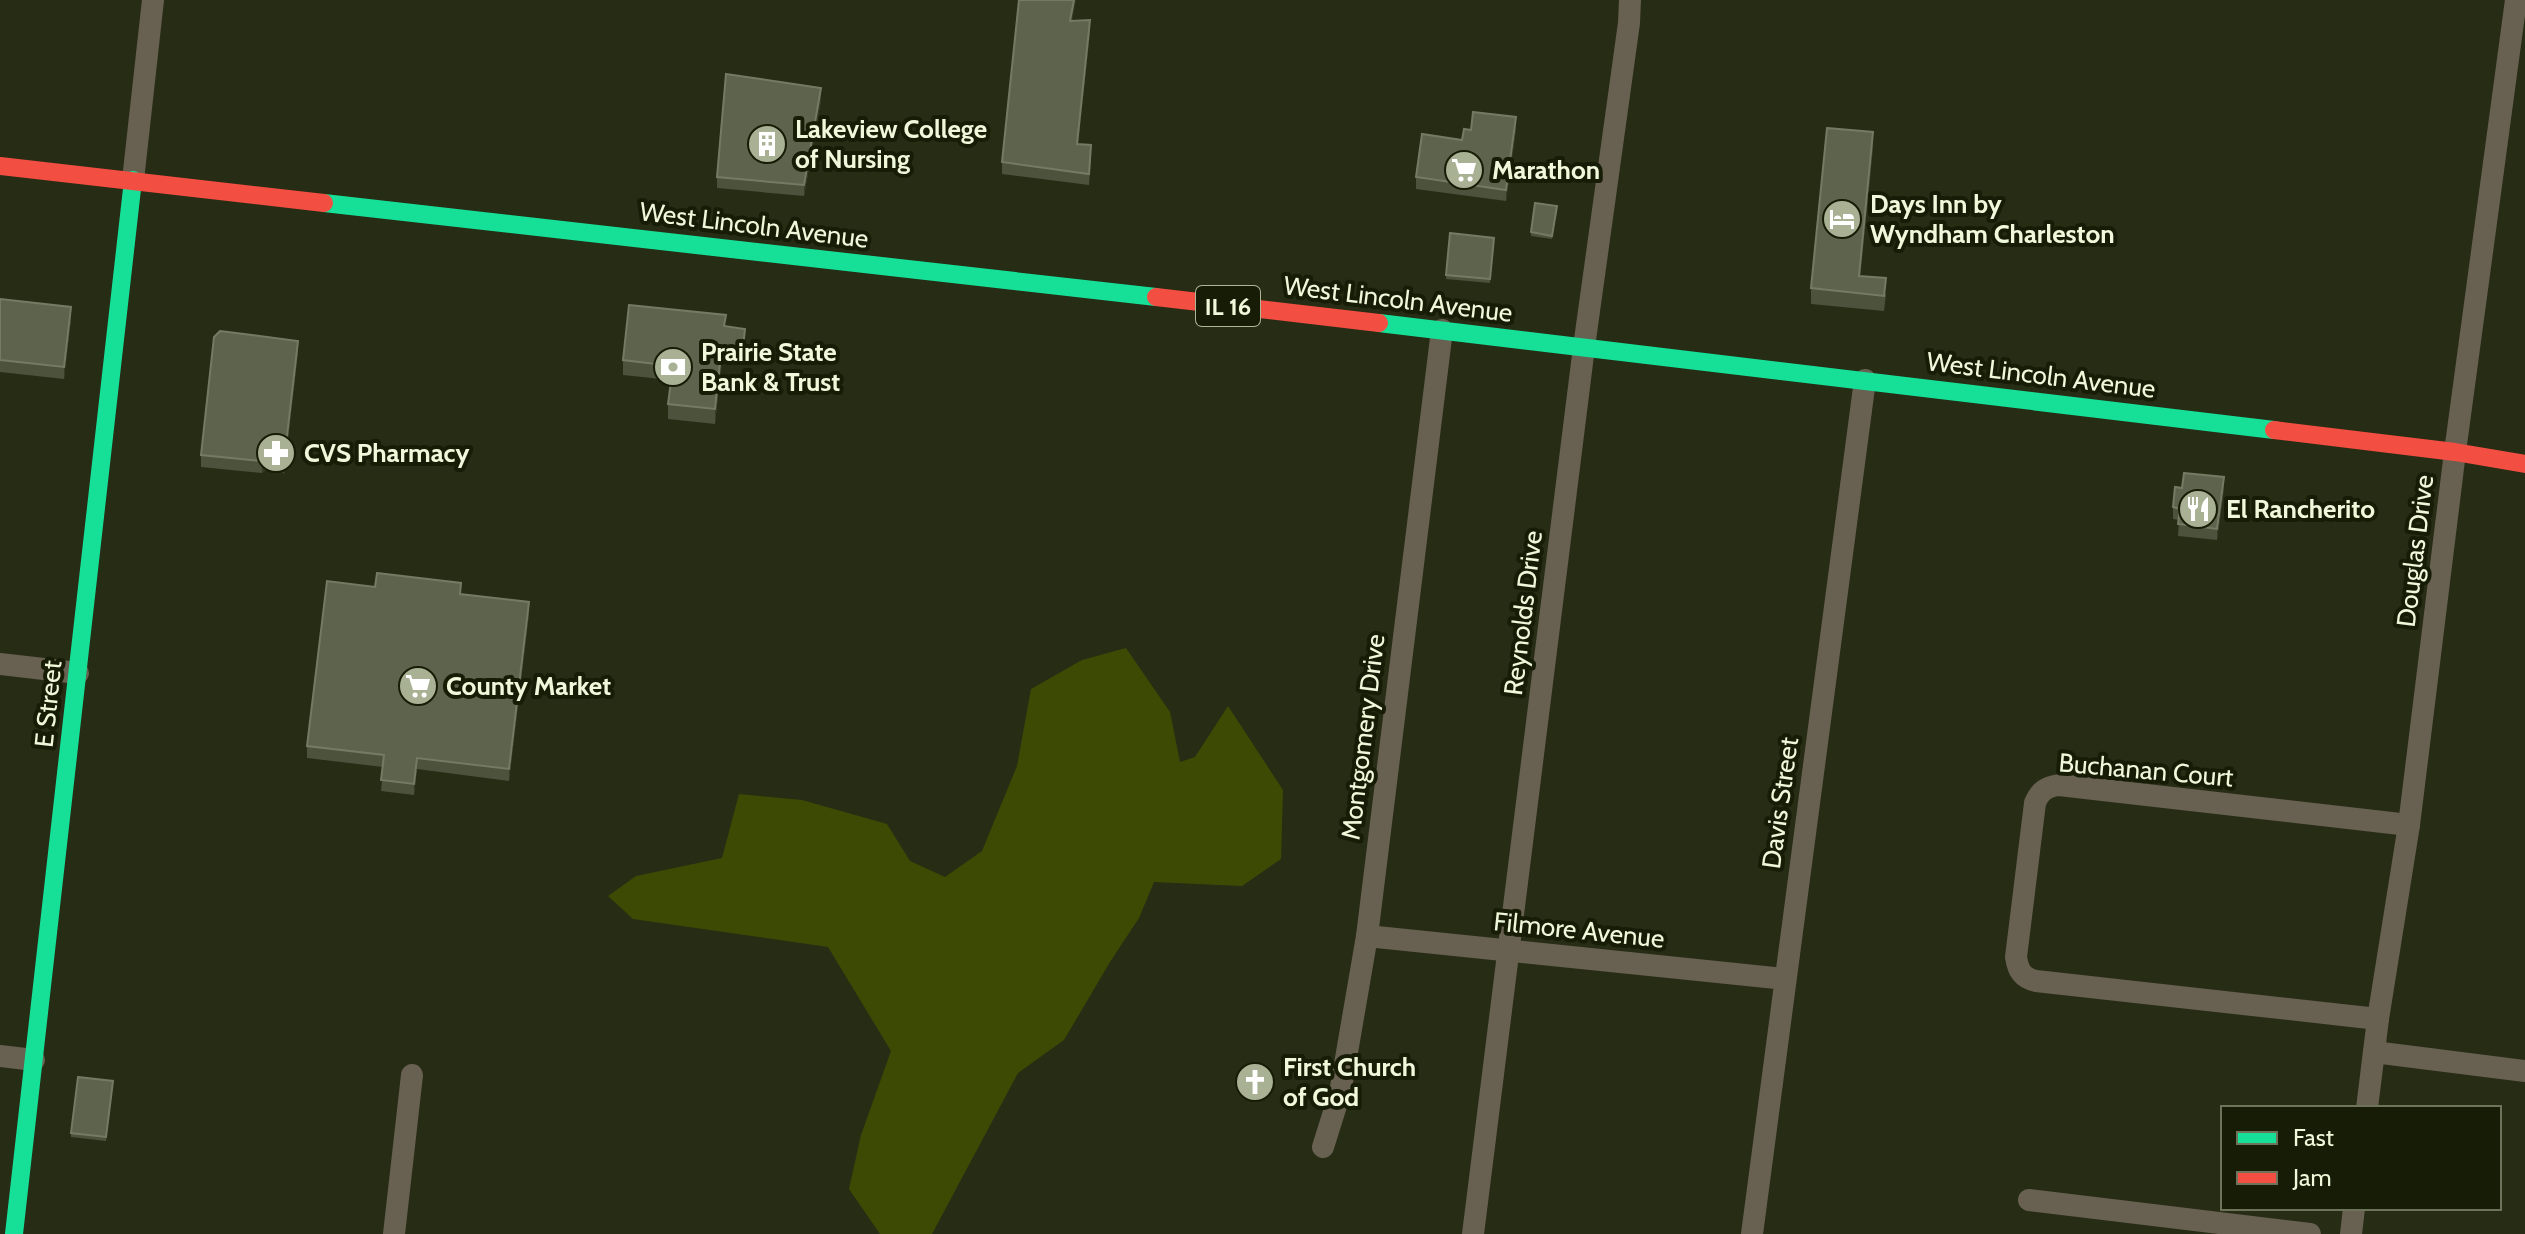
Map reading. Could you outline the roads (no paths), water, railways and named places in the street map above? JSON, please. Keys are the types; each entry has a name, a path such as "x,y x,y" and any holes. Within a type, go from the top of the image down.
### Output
{"main road":[{"name":"West Lincoln Avenue","path":"0,166 1442,330 2455,452"},
{"name":"E Street","path":"14,1234 133,180"},
{"name":"IL 16","path":"2455,452 2525,453"},
{"name":"IL 16","path":"2455,452 2525,464"}],"street":[{"path":"133,180 153,0"},
{"name":"Reynolds Drive","path":"1473,1234 1630,0"},
{"name":"Douglas Drive","path":"2367,1106 2409,825 2516,0"},
{"name":"Montgomery Drive","path":"1323,1147 1340,1093 1367,936 1442,330"},
{"name":"Davis Street","path":"1752,1234 1865,380"},
{"path":"0,664 78,673"},
{"name":"Buchanan Court","path":"2378,1019 2036,981 2024,977 2017,968 2016,957 2035,803 2039,793 2048,786 2059,785 2409,825"},
{"name":"Filmore Avenue","path":"1367,936 1785,979"},
{"path":"2374,1052 2525,1071"},
{"path":"0,1056 34,1060"},
{"path":"394,1234 412,1075"},
{"path":"2029,1200 2310,1234"},
{"path":"2351,1234 2354,1210"}],"place":[{"name":"Lakeview College of Nursing","path":"767,144"},
{"name":"Marathon","path":"1464,170"},
{"name":"Days Inn by Wyndham Charleston","path":"1842,219"},
{"name":"Prairie State Bank & Trust","path":"673,367"},
{"name":"CVS Pharmacy","path":"276,453"},
{"name":"El Rancherito","path":"2198,509"},
{"name":"County Market","path":"418,686"},
{"name":"First Church of God","path":"1255,1082"}]}
